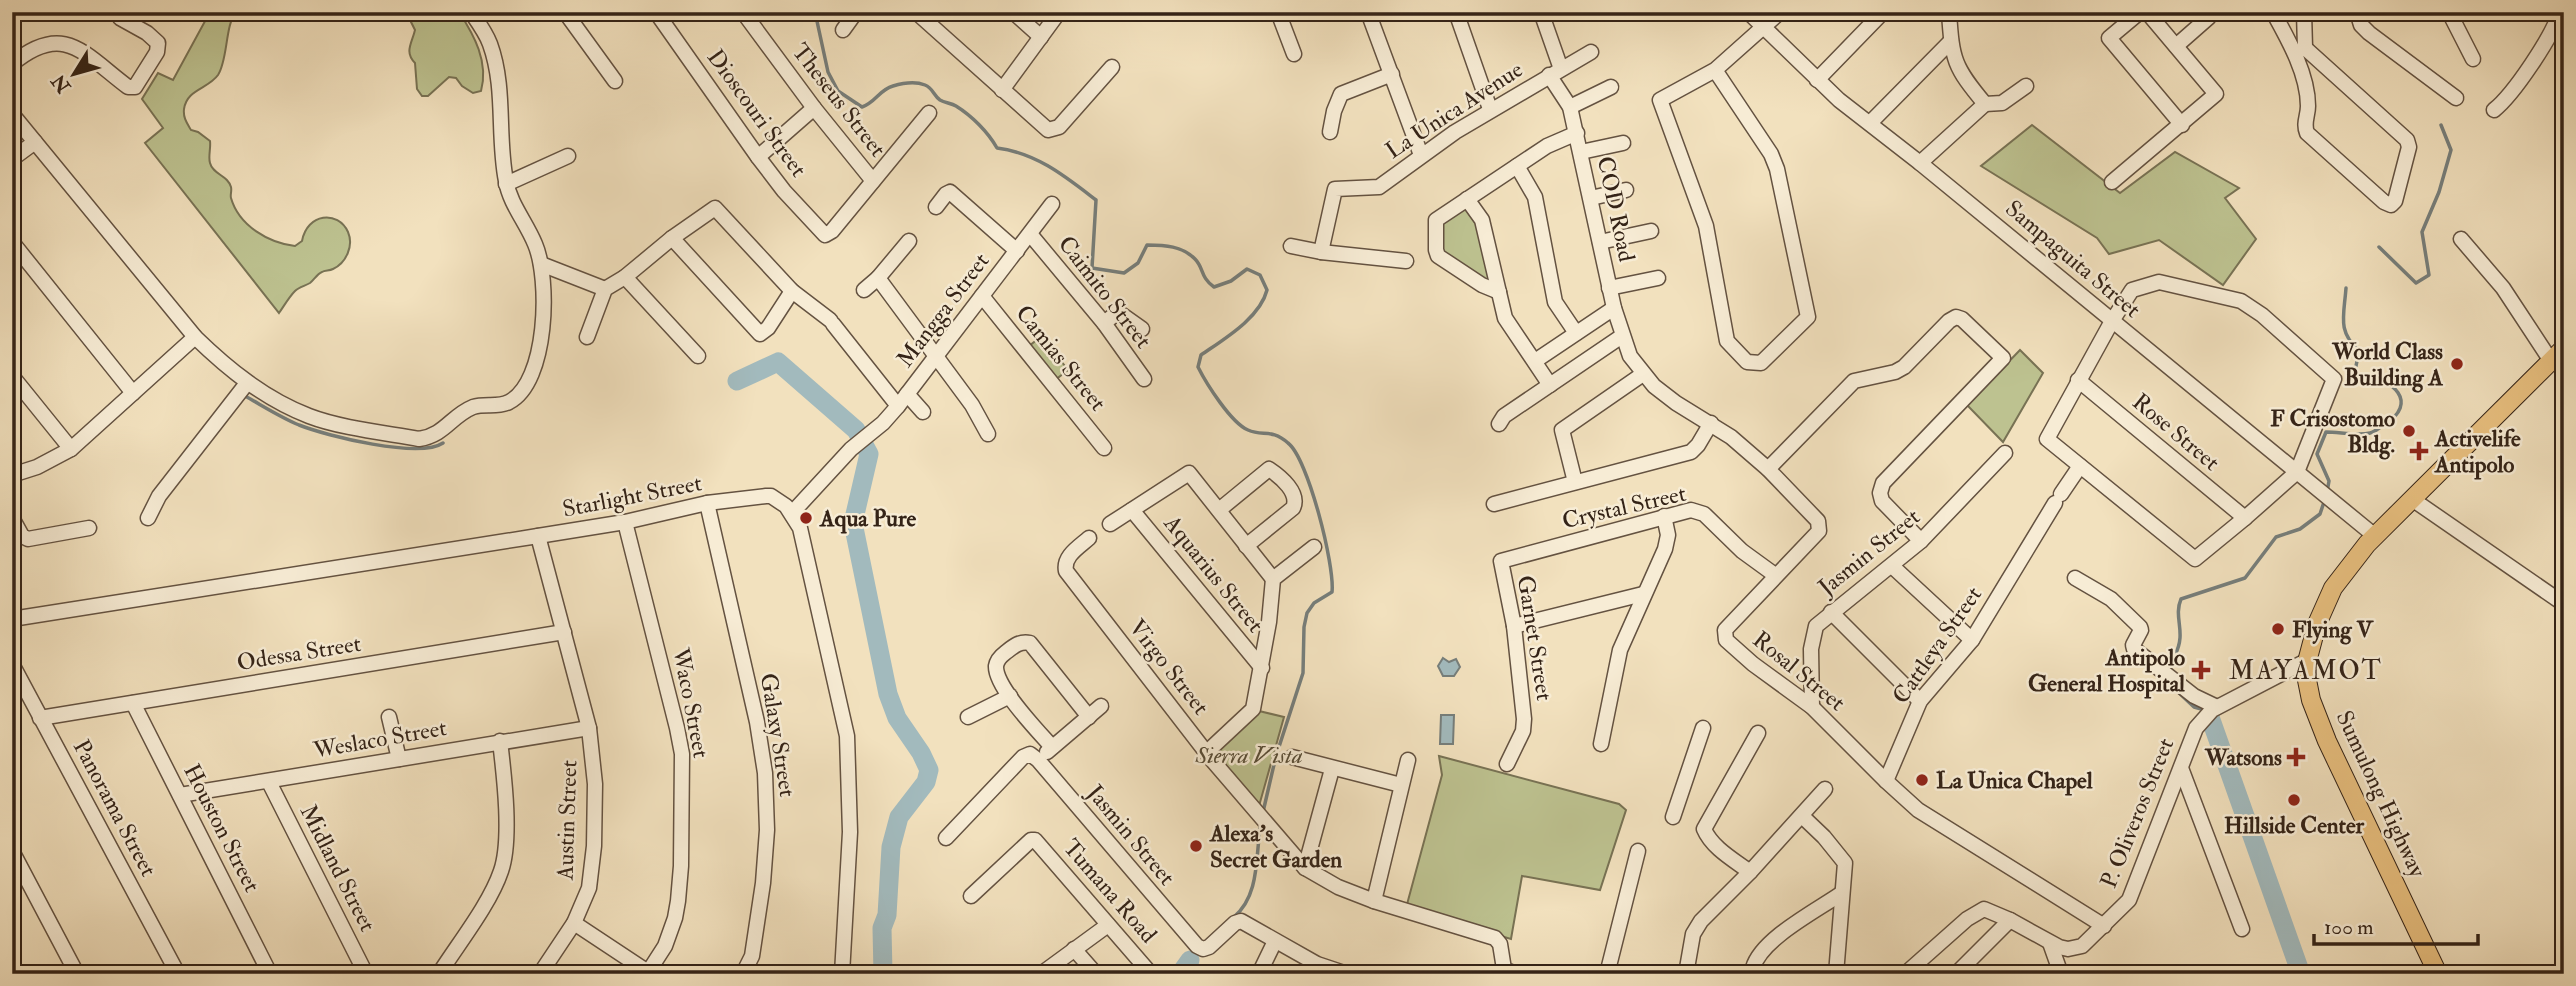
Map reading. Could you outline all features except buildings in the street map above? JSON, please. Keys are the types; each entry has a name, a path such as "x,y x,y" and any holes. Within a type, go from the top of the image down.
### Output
{"main road":[{"name":"Sumulong Highway","path":"2430,970 2327,741 2311,700 2307,680 2308,660 2317,624 2333,588 2375,536 2558,355"}],"street":[{"path":"12,114 195,338 247,383 277,402 312,417 419,439 432,437 468,409 482,405 507,404 528,382 540,354 543,287 541,264 506,184 496,63 489,42 471,12"},
{"path":"565,12 615,81"},
{"name":"Dioscouri Street","path":"656,12 758,157 784,191 826,236 873,181"},
{"name":"Theseus Street","path":"743,12 814,108 873,181"},
{"path":"843,30 856,12"},
{"path":"916,12 1048,130 1059,127 1112,67"},
{"path":"1013,12 1041,37"},
{"path":"1002,90 1059,12"},
{"path":"1278,12 1294,54"},
{"path":"1368,12 1421,155"},
{"path":"1455,12 1490,109"},
{"name":"COD Road","path":"1541,12 1555,72 1570,107 1577,133 1609,288 1630,356"},
{"name":"Sampaguita Street","path":"1748,12 1817,80 2375,536"},
{"path":"1715,70 1771,154 1777,169 1808,317 1762,363 1746,362 1727,341 1706,226 1660,100 1715,70 1780,12"},
{"path":"1817,80 1884,12"},
{"path":"1949,12 1953,57 1985,104"},
{"path":"2140,12 2109,38 2182,125"},
{"path":"2112,182 2216,94 2147,12"},
{"path":"2273,12 2299,50 2407,140 2409,147 2395,201 2391,205 2384,202 2307,133 2304,125 2308,106 2299,50 2305,12"},
{"path":"2357,12 2361,25 2368,33 2456,97"},
{"path":"2449,12 2473,59"},
{"path":"2494,110 2505,100 2537,53 2560,12"},
{"path":"2176,46 2209,17"},
{"path":"12,64 43,44 62,43 78,50 128,87 135,87 159,48 155,38 120,18"},
{"path":"1870,123 1951,40"},
{"name":"La Unica Avenue","path":"1321,252 1334,192 1338,188 1379,187 1490,109 1591,52"},
{"path":"1330,132 1341,94 1391,74"},
{"path":"1920,163 1985,104 2002,103 2026,86"},
{"path":"1570,107 1611,87"},
{"path":"758,157 814,108"},
{"path":"873,181 929,113"},
{"path":"1499,292 1482,285 1438,256 1436,220 1546,146 1577,133"},
{"path":"12,159 35,142"},
{"path":"1581,152 1623,143"},
{"path":"506,184 568,156"},
{"path":"1517,166 1535,197 1555,302 1576,333"},
{"path":"1591,198 1626,190"},
{"path":"936,207 950,192 1017,251"},
{"path":"1467,199 1482,220 1505,318 1550,385"},
{"name":"Mangga Street","path":"792,513 851,449 883,423 936,358 1052,204"},
{"path":"587,337 605,289 672,238 716,209 792,291 831,322 902,400 923,412"},
{"path":"1600,242 1651,231"},
{"name":"Caimito Street","path":"1030,234 1104,323 1144,379"},
{"path":"672,238 760,334 768,328 792,291"},
{"path":"2461,240 2558,355"},
{"path":"864,290 878,278 909,241"},
{"path":"12,243 134,393"},
{"path":"1292,246 1321,252 1406,261"},
{"path":"541,264 605,289"},
{"path":"625,276 698,356"},
{"path":"878,278 972,405 988,434"},
{"path":"1609,288 1657,278"},
{"path":"2159,282 2241,301 2263,315 2334,379 2297,472 2194,559 2047,439 2078,380 2132,290 2159,282"},
{"name":"Camias Street","path":"982,296 1104,448"},
{"path":"1535,361 1614,307"},
{"path":"1104,323 1118,312 1142,328"},
{"path":"1768,469 1854,381 1895,372 1904,367 1949,321 1956,317 1962,319 2003,358 1883,483 1880,493 1882,501 1921,541"},
{"path":"1499,424 1504,416 1622,336"},
{"path":"12,475 37,467 71,449 195,338"},
{"name":"Rosal Street","path":"1630,356 1643,374 1676,403 1711,423 1768,469 1818,521 1819,531 1725,630 1726,640 1753,664 1812,707 1918,810 2104,926"},
{"path":"1575,482 1562,430 1643,374"},
{"path":"12,376 71,449"},
{"name":"Rose Street","path":"2078,380 2245,518"},
{"path":"148,518 159,496 247,383"},
{"path":"1494,504 1691,452 1711,423"},
{"name":"Jasmin Street","path":"1812,707 1812,638 1816,626 1921,541 2005,453"},
{"name":"Cattleya Street","path":"1886,781 1920,701 1972,640 2080,466"},
{"path":"1219,510 1266,470 1273,471 1294,494 1295,505 1247,545"},
{"path":"1110,524 1189,473 1273,579 1262,668 1252,712 1207,752"},
{"name":"Starlight Street","path":"12,619 625,522 707,503 771,496 792,513"},
{"path":"2412,499 2564,604"},
{"name":"Galaxy Street","path":"707,503 757,722 765,773 767,830 763,883 752,956 743,974"},
{"name":"Aquarius Street","path":"1132,510 1262,668"},
{"name":"Crystal Street","path":"1503,559 1691,510 1697,511 1775,575"},
{"path":"792,513 800,528 847,736 850,832 842,974"},
{"path":"1601,744 1620,650 1665,549 1668,535 1664,516"},
{"name":"Waco Street","path":"625,522 682,754 681,866 677,910 665,946 648,973"},
{"path":"13,524 22,536 28,539 89,527"},
{"name":"Austin Street","path":"538,536 589,728 595,774 594,846 589,888 574,923 540,974"},
{"name":"Virgo Street","path":"1089,538 1065,562 1066,570 1207,752 1305,868 1338,887 1374,901 1495,938 1500,944 1504,969 1516,974"},
{"path":"1273,579 1314,547"},
{"name":"Garnet Street","path":"1503,559 1499,564 1514,626 1524,719 1523,731 1507,764"},
{"path":"1892,566 1972,640"},
{"path":"2075,578 2111,599 2140,627 2134,649 2194,696 2214,708"},
{"path":"1514,626 1643,594"},
{"path":"1831,612 1920,701"},
{"name":"Odessa Street","path":"40,718 564,632"},
{"path":"1052,747 1010,696 999,678 996,665 1000,657 1017,644 1027,642 1089,717"},
{"name":"P. Oliveros Street","path":"1905,974 1979,911 1989,910 2050,943 2068,949 2082,946 2129,900 2196,729 2214,708 2308,660"},
{"name":"Panorama Street","path":"12,664 178,974"},
{"path":"968,717 1010,696"},
{"name":"Houston Street","path":"133,703 270,974"},
{"path":"946,838 1023,757 1034,757 1052,747 1101,706"},
{"path":"389,717 399,759"},
{"name":"Weslaco Street","path":"180,795 589,728"},
{"path":"1673,817 1703,728"},
{"path":"1751,872 1725,853 1704,829 1758,733"},
{"path":"439,974 485,902 502,868 506,815 500,741"},
{"name":"Jasmin Street","path":"1034,757 1200,947 1209,947 1238,921 1275,942"},
{"path":"1292,757 1401,785"},
{"path":"1374,901 1408,760"},
{"path":"2181,768 2242,929"},
{"path":"1305,868 1332,769"},
{"name":"Midland Street","path":"269,782 366,974"},
{"path":"1686,974 1693,934 1701,921 1751,872 1825,789"},
{"path":"1802,816 1845,863 1836,974"},
{"name":"Tumana Road","path":"971,896 1033,839 1151,974"},
{"path":"12,851 78,974"},
{"path":"1607,974 1637,851"},
{"path":"1753,968 1760,951 1771,940 1842,893"},
{"path":"1960,972 2010,920"},
{"path":"574,923 648,973"},
{"path":"1041,974 1108,925"},
{"path":"1259,974 1275,942 1317,964 1347,974"},
{"path":"2050,943 2060,974"},
{"path":"1074,949 1096,974"}],"green space":[{"path":"210,12 236,12 230,25 218,75 189,97 184,115 191,130 210,141 210,163 229,183 235,208 256,231 285,244 295,246 302,241 310,225 323,218 337,220 350,237 348,254 342,263 320,273 297,290 279,313 145,143 163,128 142,99 158,73 173,80"},
{"path":"397,12 459,12 475,39 482,59 481,91 473,93 456,78 449,77 428,96 422,96 417,89 415,63 409,51 415,30 410,20 402,19"},
{"path":"2032,125 2120,193 2175,152 2239,188 2225,198 2256,239 2223,285 2159,240 2109,254 2097,238 1981,166"},
{"path":"1465,205 1476,223 1490,281 1484,280 1440,250 1439,222"},
{"path":"1042,336 1068,370 1055,380 1029,346"},
{"path":"2020,350 2043,373 2003,442 1967,405"},
{"name":"Sierra Vista","path":"1259,711 1284,717 1259,806 1214,752"},
{"path":"1439,756 1619,804 1626,810 1600,890 1522,876 1511,939 1406,908 1442,775"}],"water":[{"path":"1443,658 1449,662 1456,659 1460,667 1454,676 1443,676 1438,666"},
{"path":"1441,715 1454,715 1453,744 1440,744"}],"waterway":[{"path":"815,12 828,72 838,91 862,107 893,86 909,83 925,85 940,100 956,106 974,119 997,148 1038,161 1096,200 1092,268 1124,273 1138,263 1147,245 1154,245 1185,251 1198,262 1206,280 1214,287 1231,281 1247,269 1260,275 1267,290 1257,310 1240,327 1201,355 1198,367 1220,402 1241,426 1253,432 1282,438 1296,453 1319,513 1332,579 1332,592 1314,603 1307,613 1303,673 1276,756 1263,812"},
{"path":"2379,247 2416,283 2429,275 2422,232 2439,192 2451,150 2441,125"},
{"path":"2327,492 2329,481 2317,454 2326,432 2372,432 2395,417 2401,400 2392,386 2373,378 2361,377 2355,371 2359,351 2347,337 2345,330 2343,315 2346,288"},
{"path":"737,381 778,362 856,430 869,454 853,523 888,694 897,718 929,770 926,782 899,817 891,847 887,915 882,928 883,974"},
{"path":"245,396 299,425 351,440 414,448 443,443"},
{"path":"2153,658 2175,655 2180,639 2178,613 2181,599 2245,578 2276,537 2300,529 2320,514 2325,499"},
{"path":"2177,691 2194,707 2205,710"},
{"path":"2211,720 2301,974"},
{"path":"1234,917 1243,908 1253,885 1261,823"},
{"path":"1190,960 1198,950"},
{"path":"1180,974 1190,960"}],"place":[{"name":"World Class Building A","path":"2457,364"},
{"name":"F Crisostomo Bldg.","path":"2409,431"},
{"name":"Activelife Antipolo","path":"2419,451"},
{"name":"Aqua Pure","path":"806,518"},
{"name":"Flying V","path":"2278,629"},
{"name":"Antipolo General Hospital","path":"2201,670"},
{"name":"Watsons","path":"2296,757"},
{"name":"La Unica Chapel","path":"1922,780"},
{"name":"Hillside Center","path":"2294,800"},
{"name":"Alexa's Secret Garden","path":"1196,846"}],"district":[{"name":"MAYAMOT","path":"2306,671"}]}
